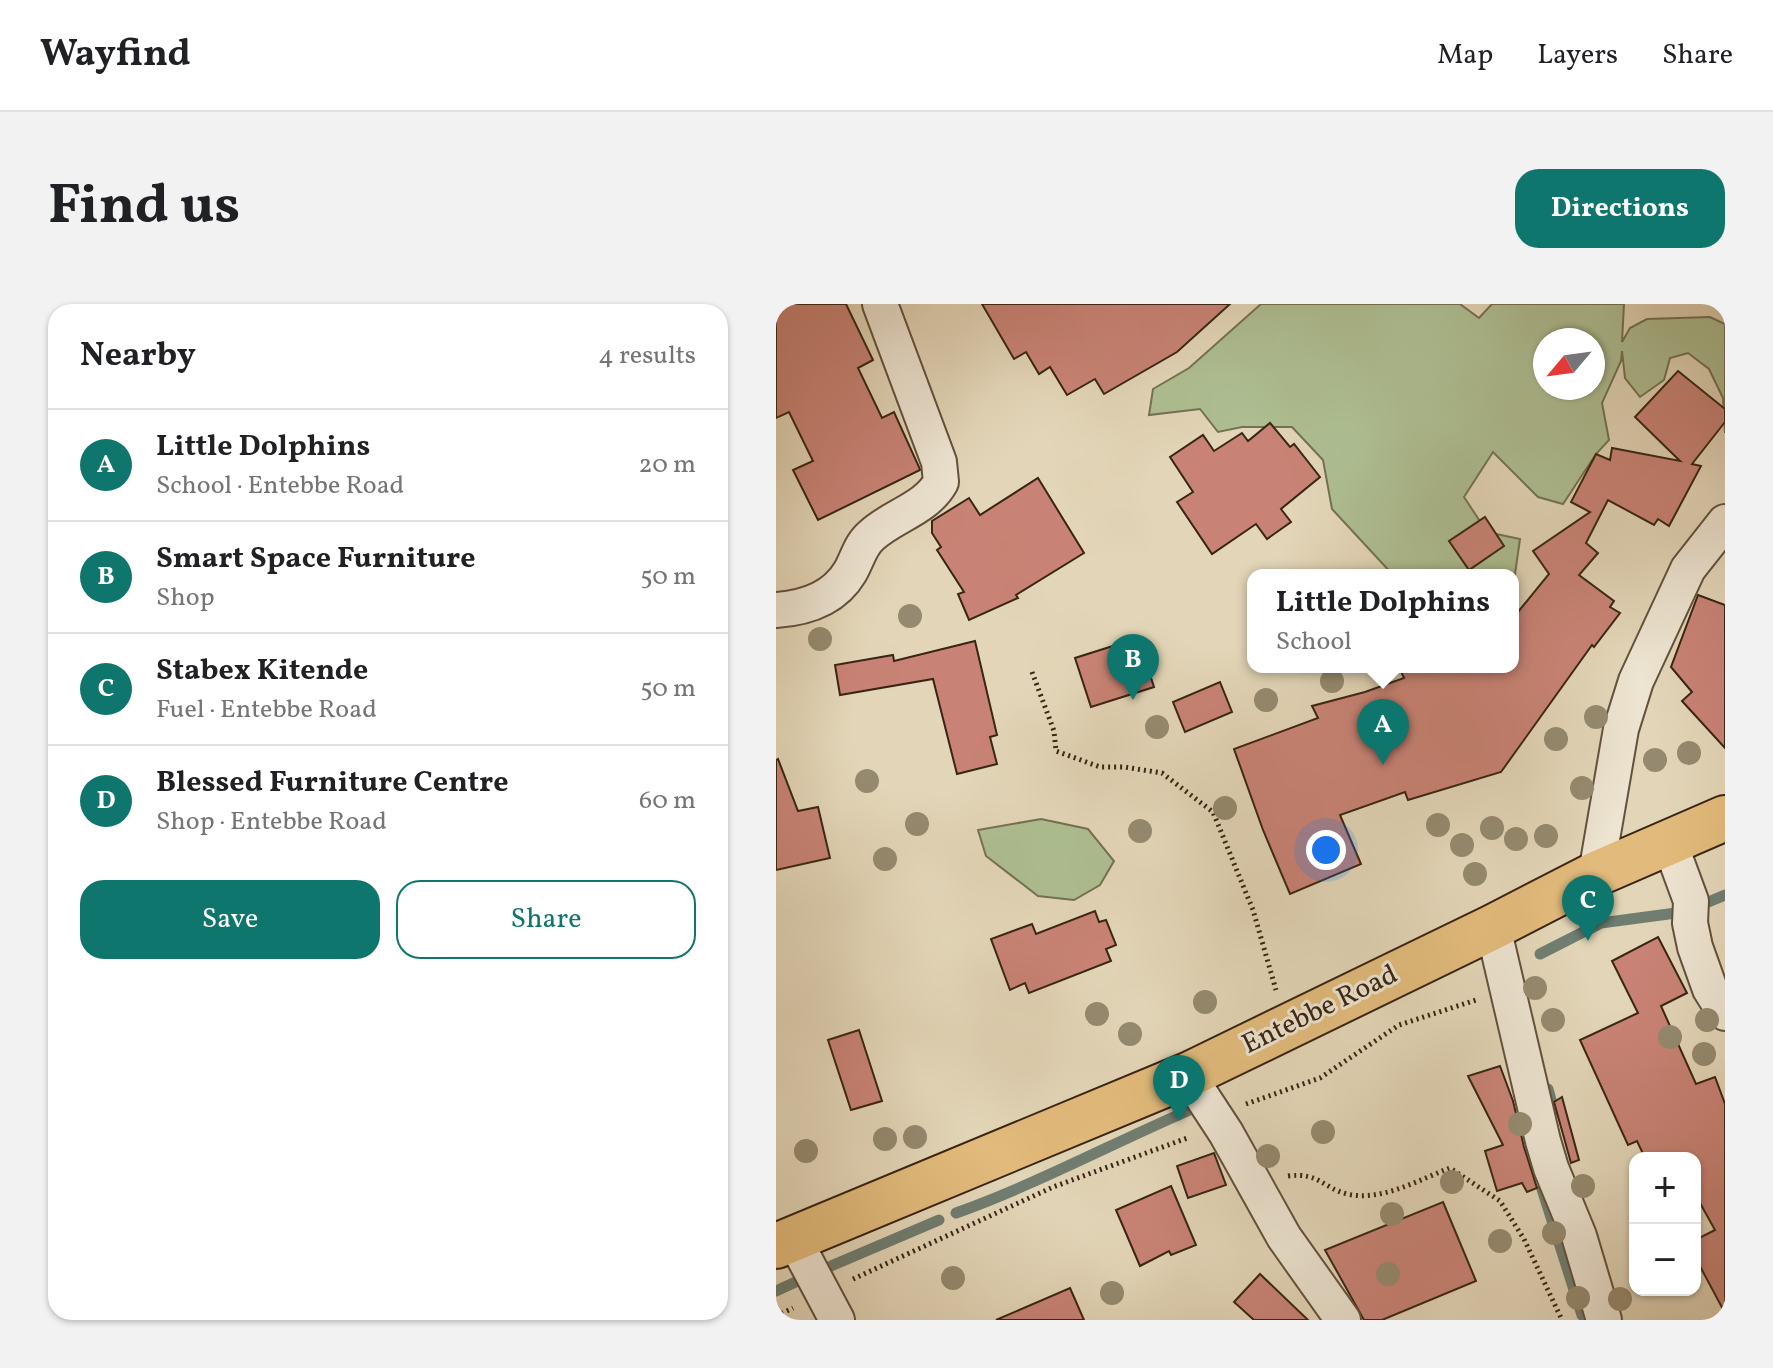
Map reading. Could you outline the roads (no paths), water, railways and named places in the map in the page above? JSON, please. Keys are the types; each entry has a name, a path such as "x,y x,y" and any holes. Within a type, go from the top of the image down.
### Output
{"main road":[{"name":"Entebbe Road","path":"785,1243 1206,1103 1286,1026 1596,874 1725,818"}],"street":[{"path":"776,610 799,609 833,591 850,572 862,544 884,525 925,502 941,482 939,462 880,304"},
{"path":"1596,874 1621,729 1636,681 1688,569 1725,522"},
{"path":"1669,841 1691,901 1690,923 1695,947 1710,989 1725,1013"},
{"path":"1493,927 1551,1168 1579,1236 1604,1320"},
{"path":"1206,1103 1284,1237 1343,1320"},
{"path":"785,1243 830,1307"}],"waterway":[{"path":"1706,903 1725,895"},
{"path":"1540,954 1601,923 1676,913"},
{"path":"1548,1089 1554,1111"},
{"path":"956,1213 1192,1109"},
{"path":"1542,1189 1582,1315"},
{"path":"831,1266 939,1220"},
{"path":"776,1291 802,1279"}],"place":[{"name":"Smart Space Furniture","path":"1133,700"},
{"name":"Little Dolphins","path":"1383,765"},
{"name":"Stabex Kitende","path":"1588,941"},
{"name":"Blessed Furniture Centre","path":"1179,1121"}]}
